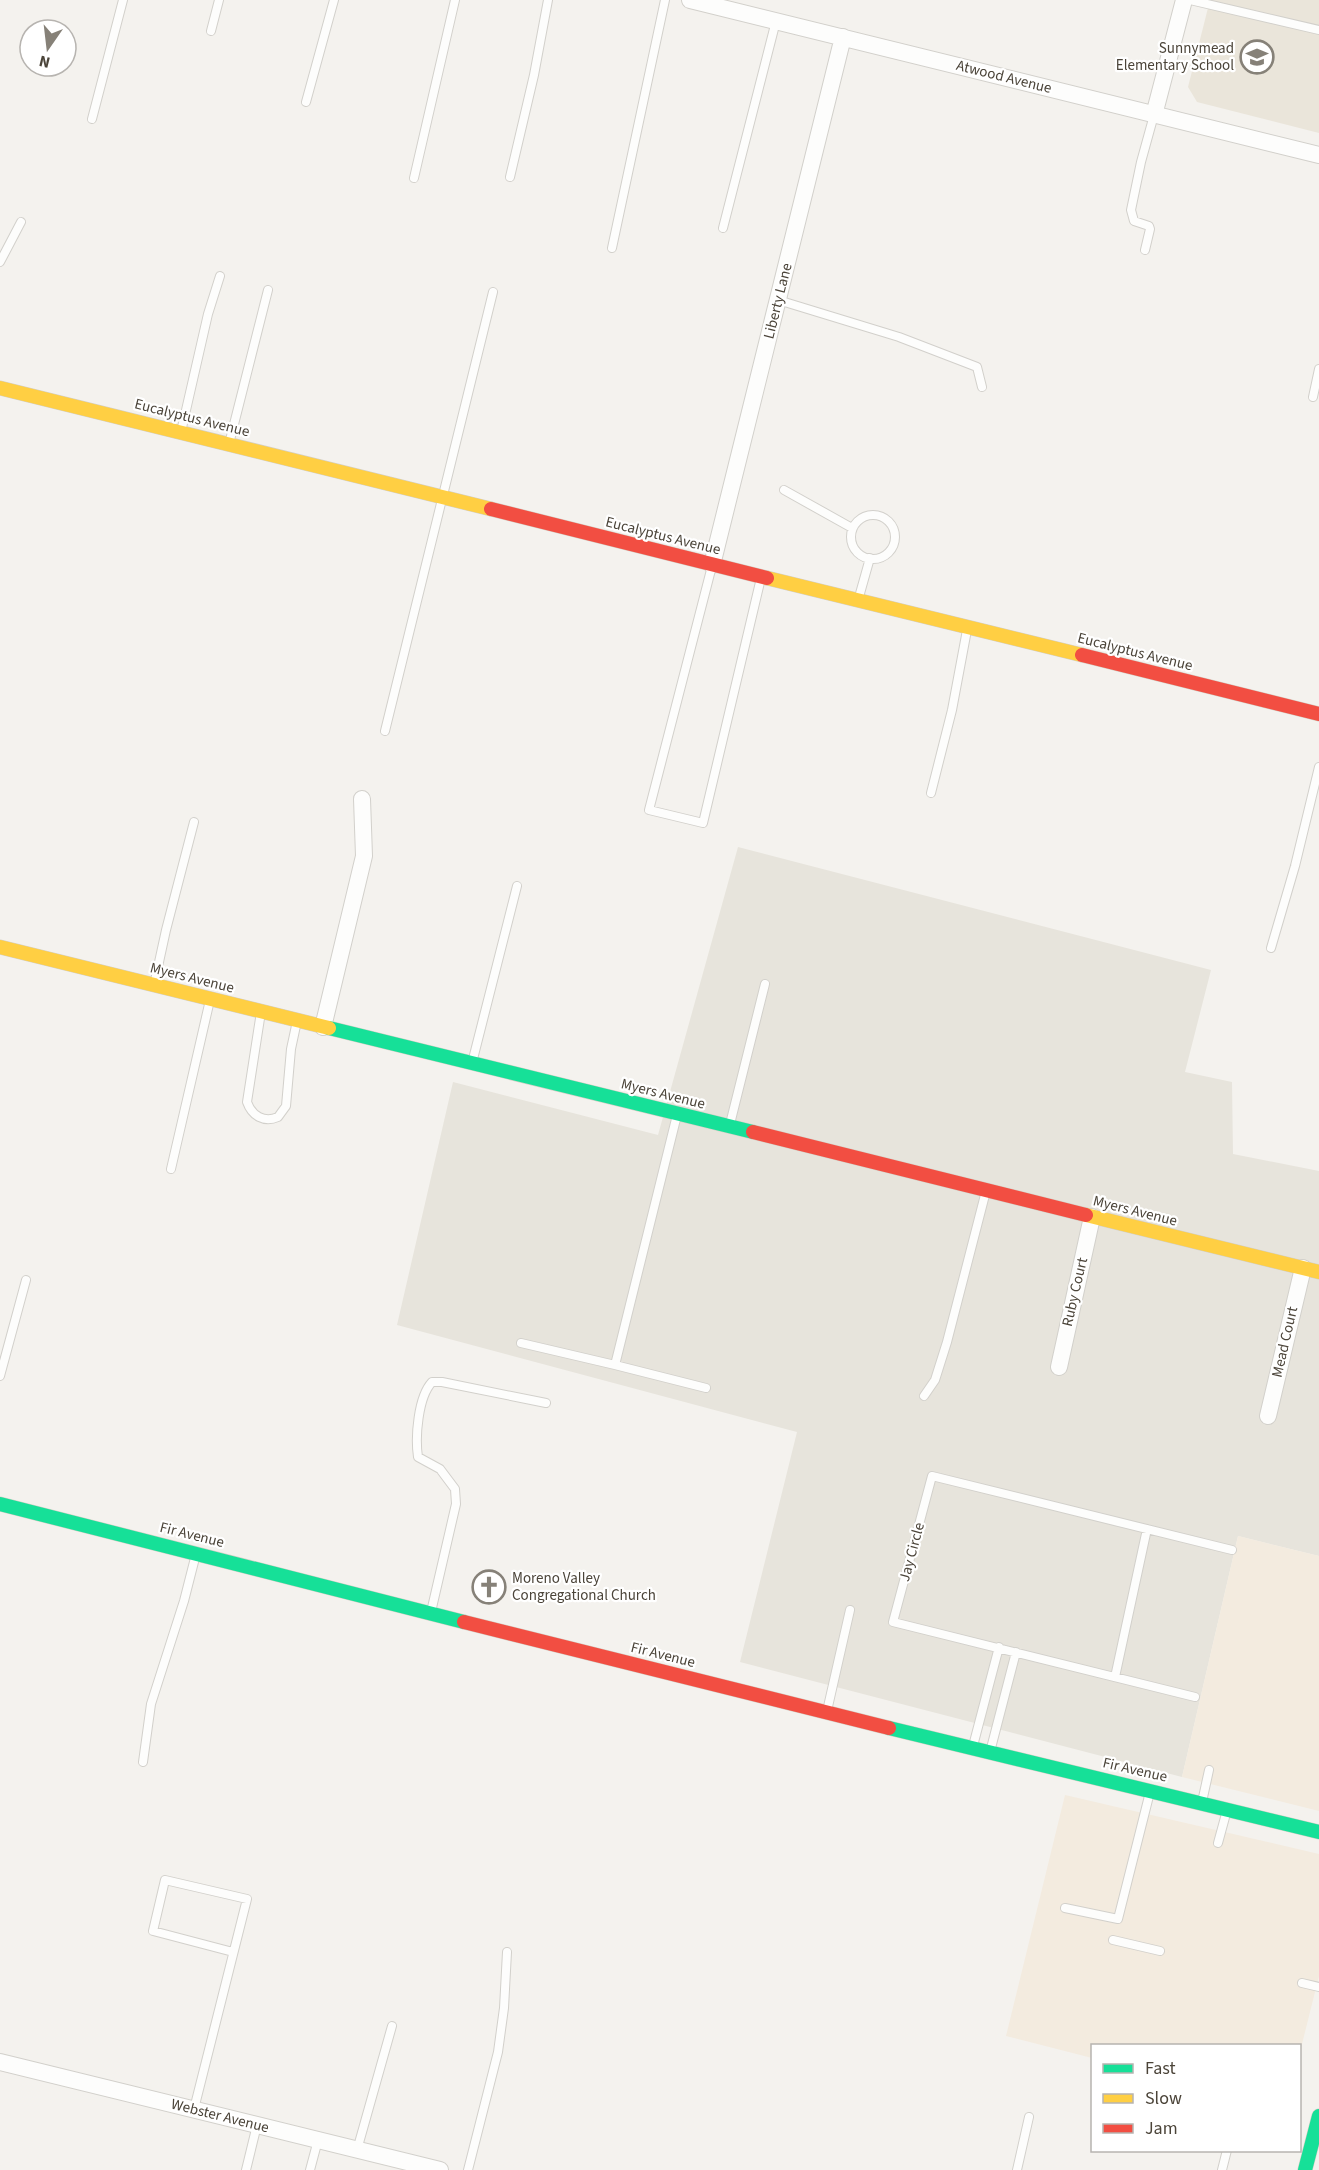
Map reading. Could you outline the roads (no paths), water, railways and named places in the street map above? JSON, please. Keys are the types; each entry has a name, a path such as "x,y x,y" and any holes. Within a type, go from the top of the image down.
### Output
{"street":[{"name":"Atwood Avenue","path":"690,0 727,4 776,21 1319,154"},
{"path":"1154,115 1184,0"},
{"name":"Liberty Lane","path":"712,565 843,37"},
{"name":"Eucalyptus Avenue","path":"0,387 1319,714"},
{"path":"323,1027 363,856 362,799"},
{"name":"Myers Avenue","path":"0,948 1311,1270"},
{"name":"Ruby Court","path":"1059,1367 1092,1217"},
{"name":"Mead Court","path":"1268,1416 1311,1270"},
{"name":"Fir Avenue","path":"0,1504 972,1749 1319,1832"},
{"name":"Webster Avenue","path":"0,2062 357,2150 405,2166 440,2170"},
{"path":"1305,2170 1319,2116"}],"lane":[{"path":"92,119 123,0"},
{"path":"211,31 219,0"},
{"path":"306,102 334,0"},
{"path":"414,178 455,0"},
{"path":"510,177 534,75 548,0"},
{"path":"612,248 665,0"},
{"path":"1190,0 1319,30"},
{"path":"723,228 776,21"},
{"path":"1145,250 1149,225 1134,221 1131,210 1154,115"},
{"path":"0,262 21,222"},
{"path":"181,433 208,314 220,276"},
{"path":"228,444 268,290"},
{"path":"385,731 493,292"},
{"path":"778,300 899,337 977,367 982,387"},
{"path":"1313,397 1319,369"},
{"path":"784,490 852,528"},
{"path":"869,515 884,518 893,529 893,543 890,550 885,555 870,558 858,553 851,541 852,528 862,517 869,515"},
{"path":"858,601 870,558"},
{"path":"712,565 649,810 703,823 762,577"},
{"path":"931,793 952,710 967,627"},
{"path":"1271,948 1295,866 1319,767"},
{"path":"154,985 194,822"},
{"path":"471,1064 517,886"},
{"path":"729,1128 765,984"},
{"path":"171,1169 210,999"},
{"path":"261,1012 247,1102 256,1115 265,1119 278,1117 286,1106 291,1049 297,1021"},
{"path":"615,1365 677,1114"},
{"path":"924,1396 935,1380 947,1342 986,1191"},
{"path":"0,1376 26,1280"},
{"path":"521,1343 706,1388"},
{"path":"431,1613 456,1504 456,1489 440,1469 418,1457 417,1425 427,1387 432,1382 442,1382 546,1403"},
{"name":"Jay Circle","path":"1195,1697 893,1622 932,1476 1232,1550"},
{"path":"1115,1677 1147,1529"},
{"path":"143,1762 152,1704 184,1601 196,1553"},
{"path":"827,1712 850,1610"},
{"path":"972,1749 999,1647"},
{"path":"990,1753 1016,1652"},
{"path":"1202,1803 1209,1770"},
{"path":"1065,1908 1118,1919 1150,1791"},
{"path":"1218,1843 1227,1809"},
{"path":"194,2109 247,1899 165,1880 153,1931 233,1952"},
{"path":"1113,1940 1160,1951"},
{"path":"468,2170 498,2052 504,2008 507,1952"},
{"path":"1302,1983 1319,1987"},
{"path":"357,2150 392,2026"},
{"path":"1017,2170 1029,2117"},
{"path":"246,2170 257,2125"},
{"path":"310,2170 318,2140"},
{"path":"1222,2170 1227,2152"}],"place":[{"name":"Sunnymead Elementary School","path":"1257,57"},
{"name":"Moreno Valley Congregational Church","path":"489,1587"}]}
